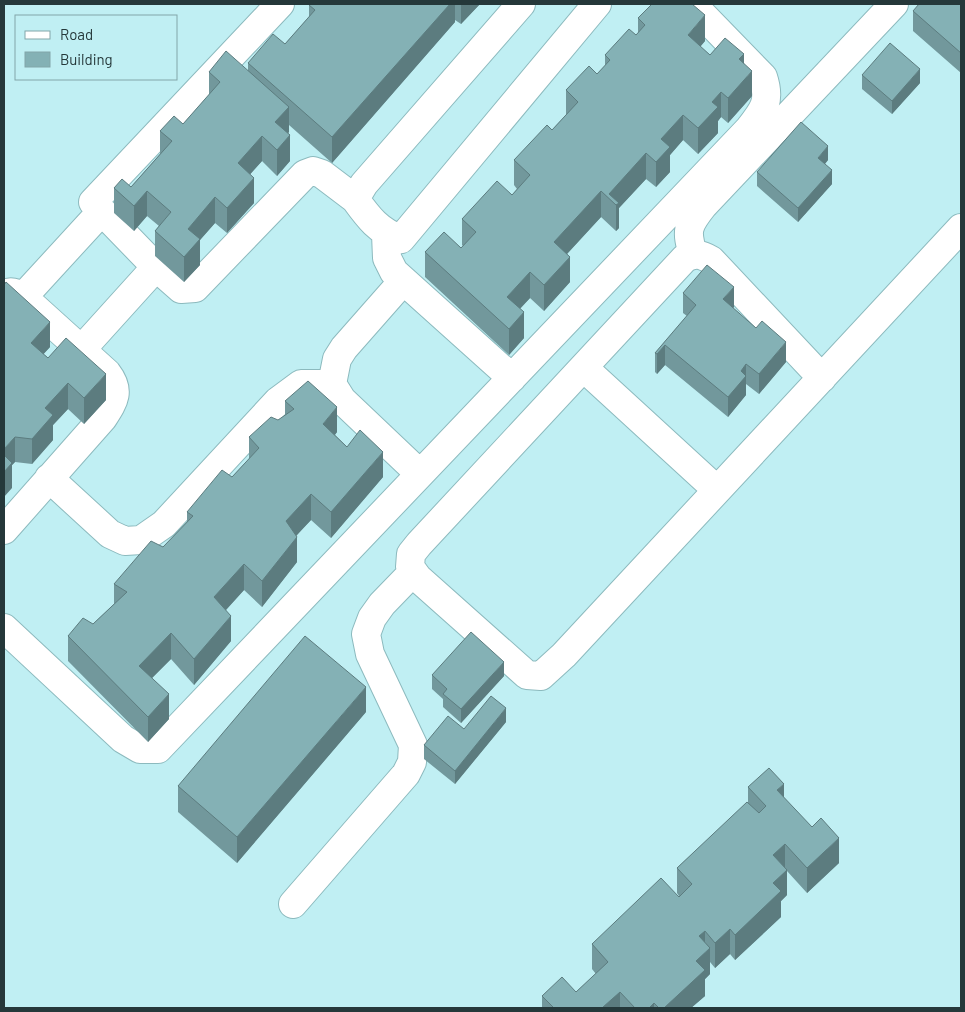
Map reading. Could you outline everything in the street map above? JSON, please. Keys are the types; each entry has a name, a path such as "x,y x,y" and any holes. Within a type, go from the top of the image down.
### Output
{"street":[{"path":"280,4 93,202 156,267 181,288 195,288 304,174 313,171 322,174 354,199 369,218 386,234 401,239 597,4"},
{"path":"354,199 364,184 521,4"},
{"path":"4,628 123,739 140,749 158,749 749,129 763,110 768,92 763,77 692,4"},
{"path":"693,254 688,230 691,221 703,206 894,4"},
{"path":"4,530 103,418 113,402 114,382 81,350 13,296 101,212"},
{"path":"822,378 711,260 702,254 693,254 685,258 419,544 411,554 410,566 418,578 527,675 541,676 564,654 822,378 961,228"},
{"path":"386,234 387,258 394,272 512,378"},
{"path":"81,350 156,267"},
{"path":"403,281 344,348 337,360 332,384 342,400 420,474"},
{"path":"584,368 717,490"},
{"path":"49,478 110,534 125,541 141,540 164,524 278,401 301,384 332,384"},
{"path":"294,904 406,774 412,762 413,745 370,654 366,634 372,618 382,604 414,572"}],"building":[{"path":"309,4 450,4 332,137 248,63 273,34 285,44 315,10"},
{"path":"652,4 692,4 705,15 688,35 710,55 725,38 744,54 739,59 752,71 728,98 721,92 712,102 718,107 698,128 683,115 661,139 670,147 656,162 646,153 609,194 619,203 616,205 601,191 554,242 570,257 544,285 530,272 507,297 524,312 509,329 425,252 444,232 461,248 476,232 462,219 497,181 512,195 530,175 514,160 547,125 552,130 578,102 566,90 589,66 597,74 610,60 605,55 629,29 636,35 645,25 638,18"},
{"path":"919,4 961,4 961,53 913,11"},
{"path":"890,43 920,69 892,101 862,75"},
{"path":"226,51 289,107 275,122 290,135 277,150 262,136 238,163 254,178 227,208 215,197 188,229 200,239 184,257 155,231 171,212 147,191 134,206 114,188 122,179 131,187 172,141 160,131 174,116 183,124 220,82 209,72"},
{"path":"801,122 828,146 818,158 832,170 798,208 757,172"},
{"path":"707,265 734,287 723,299 756,328 762,321 786,342 759,374 746,364 741,371 746,376 728,397 665,345 657,354 655,353 696,305 683,293"},
{"path":"6,282 50,322 31,343 48,358 66,338 106,374 84,398 68,383 45,408 53,415 32,439 15,437 4,449 4,285"},
{"path":"308,381 337,407 323,424 347,447 360,430 383,452 331,512 311,494 286,521 297,537 262,581 244,564 214,597 231,616 194,659 171,633 139,666 169,694 148,717 68,636 83,618 93,624 127,592 114,584 151,541 163,547 193,516 187,512 222,470 232,477 259,448 249,437 271,417 278,420 294,409 285,401"},
{"path":"4,455 12,463 4,472"},
{"path":"471,632 504,662 461,709 443,694 447,689 432,675"},
{"path":"305,636 366,687 237,837 178,786"},
{"path":"491,696 506,708 455,771 424,745 448,716 464,729"},
{"path":"769,768 784,784 777,790 812,827 821,818 839,838 807,868 785,844 773,855 787,870 773,883 781,891 735,935 730,929 715,943 705,931 699,936 710,948 696,961 705,970 664,1008 659,1008 654,1003 649,1008 635,1008 620,992 604,1008 554,1008 542,996 562,977 576,992 608,962 592,944 661,878 679,897 692,884 677,868 747,802 759,813 766,806 748,787"}]}
